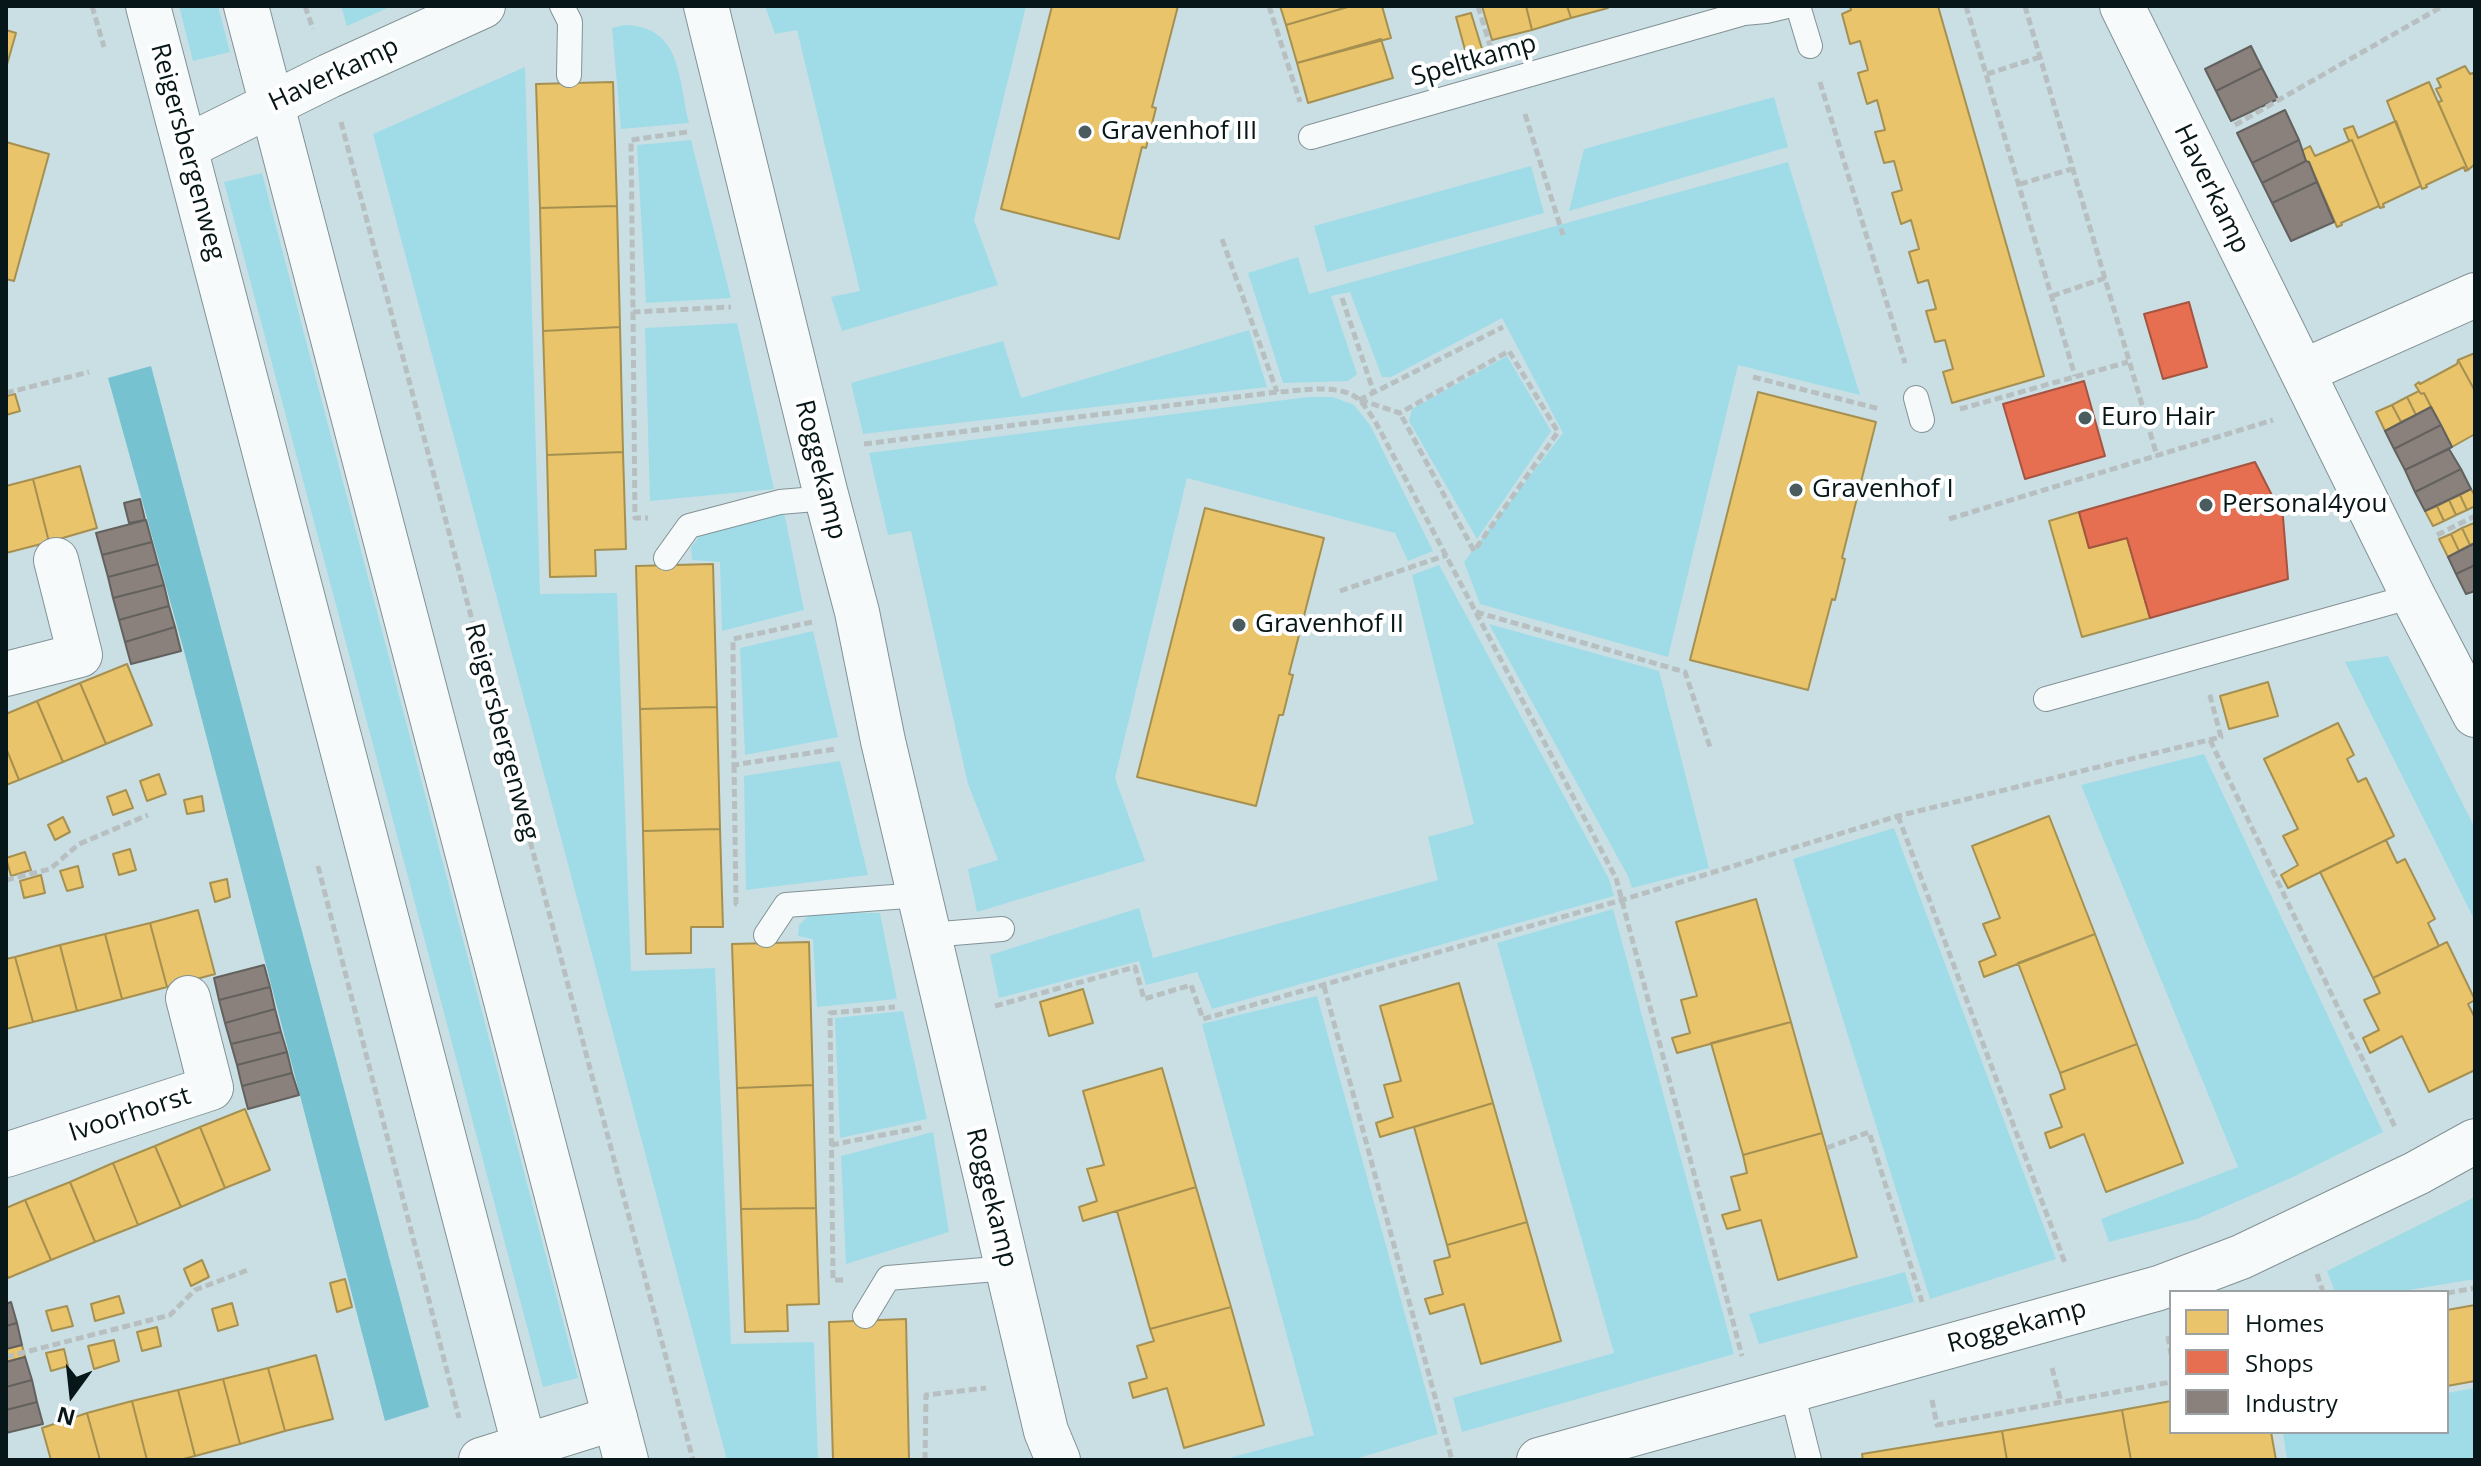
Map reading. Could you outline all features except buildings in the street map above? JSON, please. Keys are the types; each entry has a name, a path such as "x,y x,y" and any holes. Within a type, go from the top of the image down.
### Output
{"street":[{"name":"Reigersbergenweg","path":"148,6 526,1453"},
{"path":"246,6 626,1460"},
{"name":"Haverkamp","path":"186,147 329,76 483,6"},
{"name":"Roggekamp","path":"706,6 857,612 883,741 1034,1382 1046,1431 1058,1460"},
{"name":"Haverkamp","path":"2122,6 2413,596 2475,715"},
{"path":"2312,388 2475,295"},
{"path":"6,674 80,655 56,560"},
{"name":"Ivoorhorst","path":"6,1155 211,1088 188,998"},
{"name":"Roggekamp","path":"1539,1460 2082,1309 2181,1286 2417,1173 2475,1141"},
{"path":"481,1460 526,1453 615,1418"}],"lane":[{"path":"562,6 570,22 569,75"},
{"name":"Speltkamp","path":"1311,137 1744,13 1787,6"},
{"path":"1798,6 1810,46"},
{"path":"666,558 689,526 780,502 827,498"},
{"path":"2046,699 2413,596"},
{"path":"766,935 786,905 925,915 1002,929"},
{"path":"865,1316 888,1278 1008,1268"},
{"path":"1772,1394 1809,1460"}],"path":[{"name":"Reigersbergenweg","path":"305,6 329,76 693,1460"},
{"path":"1269,6 1311,137"},
{"path":"1966,6 2075,376"},
{"path":"2025,6 2157,456"},
{"path":"2193,150 2443,6"},
{"path":"1810,46 1919,409"},
{"path":"1987,74 2040,57"},
{"path":"1514,79 1563,235"},
{"path":"635,518 631,140 736,125"},
{"path":"2019,184 2072,169"},
{"path":"1222,239 1277,392"},
{"path":"2052,296 2105,278"},
{"path":"1342,298 1374,393"},
{"path":"633,312 780,305"},
{"path":"1359,400 1503,327"},
{"path":"1359,400 1400,413 1474,551 1558,432 1509,351 1400,413"},
{"path":"1753,377 1919,409 2128,362"},
{"path":"6,393 89,372"},
{"path":"1949,519 2157,456 2312,388"},
{"path":"815,450 1277,392 1331,390 1354,395 1375,421 1616,878 1772,1394"},
{"path":"1340,591 1447,555"},
{"path":"736,904 733,639 857,612"},
{"path":"1475,612 1685,672 1711,750"},
{"path":"833,1280 830,1013 901,1006 948,1016 1135,967 1144,999 1191,985 1203,1019 1622,900 1898,816 2221,737 2199,657"},
{"path":"2210,740 2417,1173"},
{"path":"734,765 883,741"},
{"path":"6,880 50,869 79,844 148,815"},
{"path":"1898,816 2082,1309"},
{"path":"1324,986 1452,1460"},
{"path":"831,1145 971,1118"},
{"path":"1827,1148 1869,1132 1929,1351 1937,1425 2169,1382"},
{"path":"6,1357 170,1315 195,1290 248,1270"},
{"path":"2449,1293 2475,1288"},
{"path":"925,1460 926,1395 1034,1382"}],"shaded area":[{"path":"179,6 218,6 230,52 193,61"},
{"path":"341,6 392,6 347,26"},
{"path":"765,6 1026,6 974,220 998,285 842,331 831,297 860,291 797,30 775,34"},
{"path":"624,25 657,34 667,45 679,72 689,123 621,129 612,28"},
{"path":"525,67 540,594 617,593 631,971 715,968 731,1344 814,1342 818,1460 727,1460 373,134"},
{"path":"1774,97 1788,147 1569,211 1584,149"},
{"path":"691,140 731,298 646,303 637,145"},
{"path":"1788,162 1860,395 1738,365 1668,657 1480,604 1464,562 1563,433 1502,318 1391,377 1382,377 1350,292 1331,296 1357,374 1348,381 1283,383 1248,273 1298,257 1309,294"},
{"path":"1531,166 1544,213 1327,272 1314,226"},
{"path":"262,173 578,1378 543,1387 224,182"},
{"path":"737,323 774,489 650,501 645,328"},
{"path":"1249,330 1267,387 863,434 851,383 1003,341 1021,398"},
{"path":"1507,356 1551,431 1477,539 1409,421 1412,409"},
{"path":"151,366 429,1407 385,1421 184,651 108,378"},
{"path":"1308,397 1333,397 1354,405 1370,425 1433,551 1408,561 1395,533 1187,478 1115,778 1145,861 977,912 968,869 998,860 968,784 911,531 888,535 869,453"},
{"path":"783,507 804,610 722,631 720,562 692,560 691,547 702,533"},
{"path":"1439,565 1609,879 1614,896 1212,1009 1197,972 1146,985 1139,961 999,998 990,955 1139,908 1153,958 1438,880 1428,837 1474,824 1412,575"},
{"path":"1489,624 1659,671 1709,868 1632,888"},
{"path":"813,631 838,737 745,755 740,648"},
{"path":"2388,656 2475,828 2475,921 2345,662"},
{"path":"2204,754 2383,1132 2293,1177 2197,1219 2109,1242 2101,1219 2238,1167 2081,785"},
{"path":"840,761 868,875 746,890 744,776"},
{"path":"1894,828 2056,1259 1930,1299 1793,859"},
{"path":"1613,909 1734,1354 1462,1432 1453,1398 1614,1353 1497,943"},
{"path":"812,912 880,913 897,999 817,1007 813,939 798,936 799,925"},
{"path":"1317,996 1438,1434 1352,1460 1222,1460 1314,1435 1202,1024"},
{"path":"903,1011 927,1119 840,1138 835,1018"},
{"path":"933,1132 949,1232 846,1264 841,1156"},
{"path":"2475,1197 2475,1279 2409,1290 2334,1290 2327,1271"},
{"path":"1905,1272 1914,1302 1759,1344 1749,1314"},
{"path":"2475,1388 2475,1460 2287,1460 2283,1434 2449,1434 2449,1393"}],"place":[{"name":"Gravenhof III","path":"1085,132"},
{"name":"Euro Hair","path":"2085,418"},
{"name":"Gravenhof I","path":"1796,490"},
{"name":"Personal4you","path":"2206,505"},
{"name":"Gravenhof II","path":"1239,625"}]}
